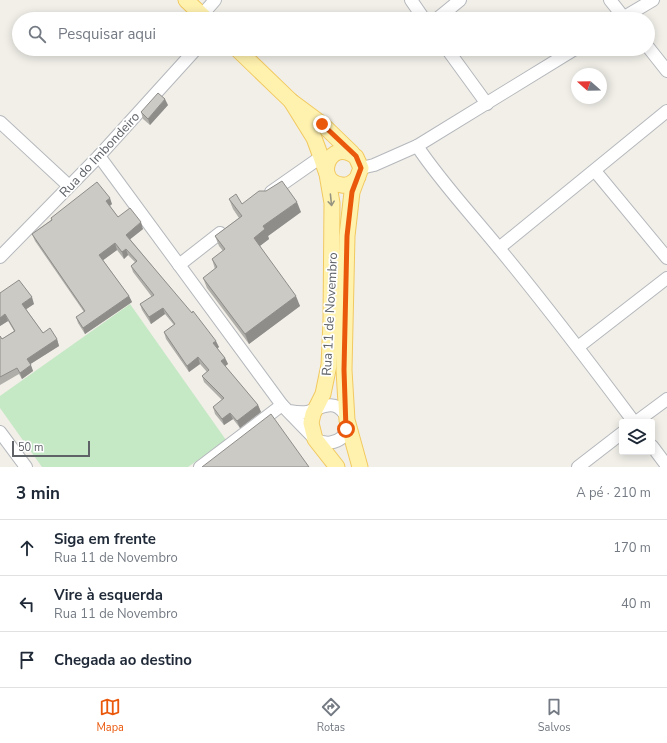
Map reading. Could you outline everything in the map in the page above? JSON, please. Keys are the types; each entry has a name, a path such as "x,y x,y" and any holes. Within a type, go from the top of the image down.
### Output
{"main road":[{"path":"186,0 199,12"},
{"name":"Rua 11 de Novembro","path":"244,56 291,101 322,124 356,156 359,172 351,201 347,236 344,355 346,420 360,467"},
{"name":"Rua 11 de Novembro","path":"291,101 314,138 322,157 327,174 332,203 330,336 326,380 318,407 313,414 311,423 315,439 336,467"},
{"name":"Rua 11 de Novembro","path":"327,174 327,162 335,153 346,151 352,153"},
{"path":"327,174 334,182 344,185 354,182 359,172"}],"street":[{"path":"207,12 215,0"},
{"path":"411,0 419,12"},
{"path":"445,12 460,0"},
{"path":"610,0 619,12"},
{"path":"633,12 653,0"},
{"name":"Rua do Imbondeiro","path":"0,257 99,156 190,56"},
{"path":"451,56 487,104"},
{"path":"359,172 417,146 564,56"},
{"path":"655,56 667,71"},
{"path":"499,248 667,111"},
{"path":"0,122 69,186"},
{"path":"417,146 450,191 499,248 578,347 633,419"},
{"path":"99,156 285,408 315,439 327,444 336,442 344,434 346,420 344,413 336,407 328,405 305,412 285,408 200,467"},
{"path":"266,195 322,157"},
{"path":"595,171 667,258"},
{"path":"179,265 220,233"},
{"path":"578,347 667,278"},
{"path":"639,419 667,399"},
{"path":"0,433 26,467"},
{"path":"578,467 619,435"},
{"path":"655,450 667,466"}],"green space":[{"path":"130,304 226,440 188,467 42,467 0,408 0,396"}],"building":[{"path":"158,93 165,99 148,119 141,112"},
{"path":"282,181 297,202 263,226 265,229 254,238 296,296 245,334 203,278 217,267 212,259 225,249 215,236 242,216 229,199 236,194 242,204 259,191 266,191"},
{"path":"97,182 110,198 106,201 118,217 130,208 141,222 126,235 192,313 193,311 216,341 213,343 225,358 221,361 258,405 237,421 230,413 222,419 213,407 224,398 202,376 209,370 198,357 187,366 164,332 175,324 163,308 149,317 140,304 154,295 131,266 137,261 126,249 122,252 115,243 99,255 129,296 83,328 76,317 85,311 32,234 52,220 51,218"},
{"path":"19,280 32,297 22,304 43,333 50,328 57,339 27,359 31,365 20,373 17,368 0,377 0,336 2,339 15,331 5,314 0,318 0,293"},
{"path":"271,414 309,467 202,467"}],"route":[{"path":"322,124 356,156 361,168 352,192 347,236 344,303 346,429"}]}
